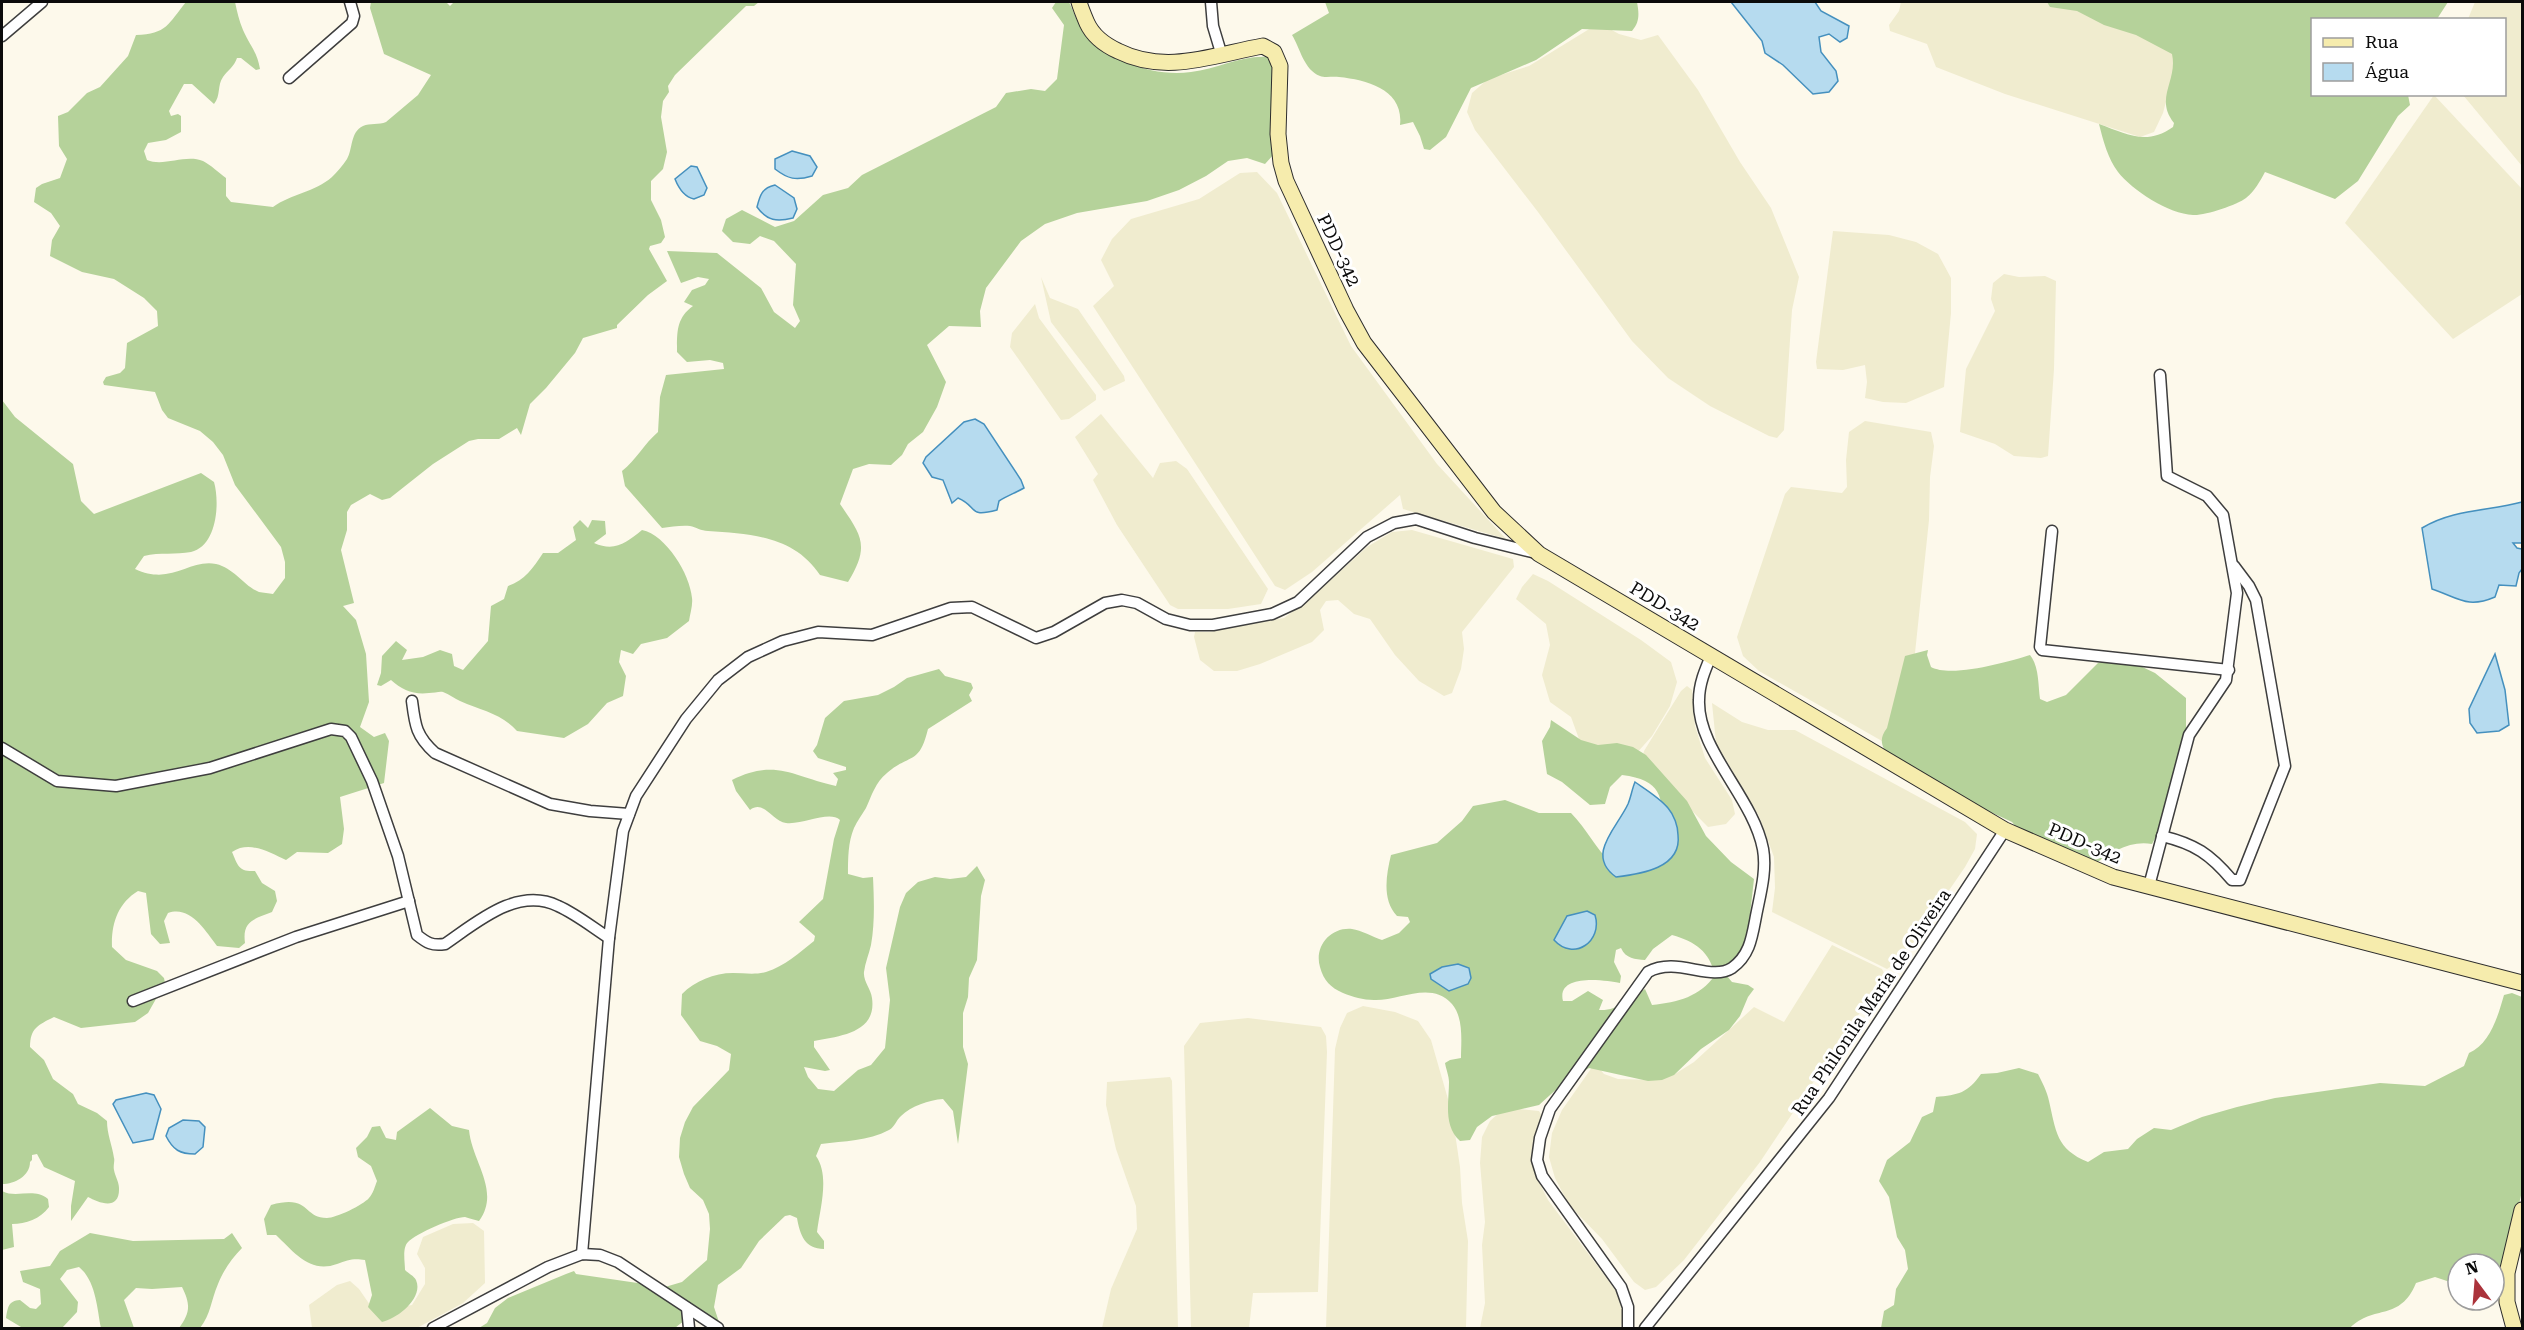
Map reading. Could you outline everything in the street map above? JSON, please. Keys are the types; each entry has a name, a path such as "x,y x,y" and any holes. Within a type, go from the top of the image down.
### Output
{"street":[{"path":"2,36 42,2"},
{"path":"289,78 352,23 354,16 350,2"},
{"name":"PDD-342","path":"1078,2 1088,25 1104,44 1134,59 1163,64 1222,56 1263,46 1274,52 1280,66 1278,134 1281,163 1286,181 1346,310 1364,343 1494,512 1539,554 2005,830 2113,877 2523,983"},
{"path":"1211,2 1214,26 1222,56"},
{"path":"2149,886 2189,735 2215,700 2229,670 2237,594 2223,515 2206,496 2167,476 2160,375"},
{"path":"582,1254 609,938 623,831 636,796 663,753 718,680 748,657 783,641 818,632 872,635 951,608 972,607 1036,638 1054,632 1105,603 1122,600 1137,603 1166,619 1190,625 1214,625 1272,614 1298,602 1367,537 1394,523 1416,519 1475,538 1539,554"},
{"path":"2052,531 2040,647 2042,650 2229,670"},
{"path":"2162,836 2184,841 2210,856 2232,880 2240,880 2285,766 2256,600 2250,586 2232,564"},
{"path":"1628,1329 1628,1307 1621,1287 1542,1176 1537,1160 1540,1138 1550,1109 1648,972 1668,965 1718,972 1729,970 1743,959 1750,945 1764,871 1763,850 1756,825 1741,795 1708,741 1701,723 1699,701 1702,678 1711,656"},
{"path":"412,701 414,723 421,741 435,753 550,804 590,811 629,814"},
{"path":"2,748 57,781 116,786 210,768 331,729 345,730 351,736 372,781 398,856 417,935 435,946 445,944 494,910 515,902 538,900 556,905 609,938"},
{"name":"Rua Philonila Maria de Oliveira","path":"1645,1329 1830,1098 2005,830"},
{"path":"132,1001 296,937 409,901"},
{"path":"2514,1329 2507,1302 2507,1273 2523,1210"},
{"path":"433,1329 548,1267 582,1254 600,1255 618,1262 718,1329"},
{"path":"687,1308 689,1329"}],"shaded area":[{"path":"1901,2 2077,2 2181,46 2163,113 2154,132 2140,137 2005,94 1936,67 1927,44 1890,31 1889,25 1899,11"},
{"path":"2475,2 2522,2 2522,166 2464,96 2506,96 2506,18 2468,18"},
{"path":"1599,23 1619,34 1641,40 1658,35 1698,90 1740,162 1771,208 1799,277 1792,310 1784,430 1777,438 1710,406 1668,378 1632,341 1475,130 1467,112 1472,93 1488,79 1529,66"},
{"path":"2435,96 2522,189 2522,294 2453,339 2345,223"},
{"path":"1257,172 1277,193 1351,346 1437,464 1506,539 1403,509 1400,495 1312,572 1285,590 1275,586 1093,306 1114,286 1101,260 1112,239 1131,219 1199,199 1240,173"},
{"path":"1833,231 1889,235 1916,242 1938,254 1951,278 1951,313 1944,387 1906,403 1883,402 1865,398 1867,382 1865,365 1843,370 1817,369"},
{"path":"2004,274 2019,277 2045,276 2056,281 2054,369 2048,456 2041,458 2014,456 1995,444 1960,432 1966,369 1995,311 1991,299 1993,283"},
{"path":"1041,277 1050,298 1078,309 1124,376 1125,381 1104,391 1051,322"},
{"path":"1035,304 1039,318 1096,395 1096,400 1069,419 1061,420 1010,347 1012,333"},
{"path":"1101,414 1153,478 1160,463 1176,461 1187,469 1268,589 1261,604 1228,609 1178,609 1170,605 1117,525 1093,480 1098,474 1075,437"},
{"path":"1865,421 1931,432 1934,446 1915,653 1889,745 1759,671 1743,656 1737,637 1785,494 1791,487 1842,493 1847,487 1846,460 1849,432"},
{"path":"1412,530 1513,559 1514,567 1462,632 1464,649 1461,669 1452,693 1444,696 1419,681 1395,655 1370,619 1354,614 1338,600 1326,601 1320,610 1324,630 1312,642 1237,671 1214,671 1200,660 1194,637 1195,632 1209,632 1284,618 1311,598 1367,547 1392,532"},
{"path":"1533,574 1548,581 1641,640 1671,662 1677,682 1670,706 1652,736 1635,755 1605,758 1579,739 1571,717 1550,702 1542,675 1550,645 1546,624 1516,599"},
{"path":"1687,686 1692,690 1695,726 1705,758 1732,800 1735,814 1726,824 1708,827 1642,760 1644,751 1681,691"},
{"path":"1712,703 1742,722 1768,730 1795,730 1965,822 1977,834 1975,849 1965,867 1902,959 1887,969 1772,912 1775,888 1774,857 1759,816 1716,743"},
{"path":"1832,945 1882,969 1885,975 1760,1162 1684,1260 1656,1287 1645,1290 1634,1282 1602,1239 1569,1205 1555,1178 1549,1157 1552,1133 1562,1110 1595,1063 1604,1074 1618,1079 1655,1080 1675,1074 1694,1062 1754,1007 1784,1022"},
{"path":"1363,1006 1395,1012 1418,1021 1431,1040 1452,1113 1460,1167 1462,1203 1468,1241 1466,1328 1326,1328 1335,1049 1340,1028 1347,1013"},
{"path":"1248,1018 1321,1027 1326,1036 1318,1292 1253,1293 1249,1328 1191,1328 1184,1046 1200,1023"},
{"path":"1170,1077 1172,1081 1178,1328 1102,1328 1111,1289 1137,1229 1136,1206 1116,1149 1106,1105 1107,1082"},
{"path":"1519,1109 1539,1111 1542,1116 1533,1140 1531,1158 1536,1176 1548,1200 1617,1292 1624,1317 1620,1328 1480,1328 1485,1303 1482,1245 1485,1222 1480,1163 1482,1137 1490,1121 1501,1111"},
{"path":"473,1223 484,1231 485,1283 463,1303 417,1328 312,1328 309,1305 337,1285 350,1281 370,1305 389,1309 412,1305 425,1284 425,1268 417,1254 423,1237 453,1224"}],"green space":[{"path":"186,2 235,2 242,27 260,69 256,70 241,58 237,58 221,80 218,98 214,104 192,84 184,84 169,111 171,116 178,114 181,116 181,132 166,140 148,143 144,151 147,160 160,162 196,159 203,161 226,178 226,196 231,202 273,207 332,177 347,159 356,132 366,125 386,122 418,95 431,75 384,54 370,8 371,2 446,2 450,6 454,2 759,2 754,6 746,6 675,75 663,101 661,117 667,152 663,169 651,181 651,200 661,220 665,237 661,243 650,246 649,249 667,281 648,295 617,325 617,328 583,338 575,353 530,404 521,435 517,428 499,439 469,441 433,464 390,498 382,500 370,494 351,505 347,512 347,530 341,550 354,603 343,606 356,620 366,654 369,702 360,727 374,737 385,733 389,741 384,783 340,797 344,829 342,844 328,853 297,852 286,860 253,847 232,852 242,869 255,871 262,883 275,891 277,901 272,912 247,925 245,943 239,948 217,946 196,920 176,911 168,913 164,921 170,943 160,944 151,934 146,893 138,891 125,902 117,915 112,947 126,960 157,971 164,978 165,983 148,1013 135,1022 81,1028 54,1017 33,1031 30,1047 44,1060 53,1079 73,1094 78,1104 97,1113 107,1121 114,1170 119,1186 118,1195 113,1203 103,1203 88,1197 71,1221 75,1181 44,1167 37,1154 32,1155 25,1175 12,1183 2,1184 2,400 15,417 73,464 81,501 94,514 201,473 214,482 217,501 214,523 211,533 200,548 191,552 144,556 135,569 159,575 206,563 216,564 228,569 259,592 273,594 285,578 285,562 281,547 235,485 223,455 213,442 200,431 168,418 155,392 104,385 106,377 120,373 125,368 127,343 158,326 157,311 144,298 114,279 82,272 50,256 52,240 60,226 51,213 34,202 36,188 60,178 67,159 59,146 58,116 68,112 87,93 100,87 128,56 136,35 161,30"},
{"path":"1056,2 1069,2 1083,31 1096,44 1120,60 1148,70 1191,72 1249,58 1268,57 1275,70 1273,155 1265,164 1247,158 1228,161 1179,190 1147,201 1077,213 1045,224 1021,241 986,288 980,311 981,327 949,326 927,345 946,382 937,407 923,432 908,444 902,455 891,465 869,464 853,469 840,504 858,533 861,550 855,570 848,582 820,575 798,552 770,540 755,536 705,531 690,526 662,528 625,486 622,471 658,432 660,397 666,375 724,369 723,363 710,360 687,362 677,352 680,321 693,306 684,302 692,290 705,285 709,279 698,277 681,283 667,251 717,253 761,288 774,312 795,328 800,321 793,305 796,264 774,241 760,236 750,244 733,242 722,231 726,219 742,210 775,227 794,221 823,195 848,188 862,175 996,107 1006,93 1031,89 1045,91 1057,79 1064,25 1052,8"},
{"path":"1325,2 1637,2 1638,21 1632,31 1582,29 1536,60 1471,88 1446,137 1430,150 1424,149 1413,122 1400,125 1400,113 1396,103 1382,89 1361,81 1320,76 1306,64 1292,35 1329,13"},
{"path":"2047,2 2448,2 2438,18 2311,18 2311,96 2408,96 2410,105 2398,116 2358,181 2335,199 2265,172 2257,186 2242,201 2198,215 2183,214 2162,206 2124,179 2111,161 2099,124 2145,137 2163,133 2173,127 2174,123 2168,114 2166,105 2172,73 2172,54 2136,35 2104,25 2077,11 2050,7"},
{"path":"580,520 588,528 592,520 605,521 606,534 594,543 601,546 620,545 642,530 651,533 668,547 682,567 690,588 692,604 689,621 667,638 641,644 633,654 621,650 619,662 626,676 623,696 607,703 588,724 564,738 517,731 498,716 443,692 413,692 399,687 391,680 381,686 377,685 381,673 382,656 396,641 407,650 402,660 423,657 440,650 452,654 454,666 463,670 488,641 491,606 504,599 508,586 524,577 543,553 558,553 576,540 573,527"},
{"path":"1928,650 1927,655 1931,667 1952,671 1980,668 2030,655 2037,670 2040,699 2047,702 2066,695 2098,663 2108,660 2136,664 2155,673 2186,698 2186,742 2179,793 2152,844 2129,845 2094,865 2031,845 2012,822 1969,805 1918,769 1889,758 1882,740 1905,656"},
{"path":"939,669 945,676 971,683 973,688 969,695 972,701 928,729 925,741 917,754 883,777 855,825 851,839 848,874 863,878 873,877 873,928 864,972 872,998 869,1019 855,1031 814,1041 814,1047 830,1070 804,1067 808,1077 818,1089 834,1091 858,1070 871,1065 885,1048 890,1000 886,968 900,907 906,893 918,882 935,877 950,879 966,877 977,866 985,880 981,896 977,960 969,978 968,997 963,1013 963,1047 968,1064 958,1144 953,1111 943,1099 915,1106 899,1118 891,1129 881,1134 856,1140 821,1144 816,1156 820,1164 823,1183 817,1232 824,1241 824,1249 808,1244 804,1240 797,1218 790,1215 785,1216 759,1241 741,1268 718,1285 714,1307 719,1322 701,1318 691,1319 675,1328 479,1328 487,1323 495,1308 508,1298 574,1271 576,1274 665,1287 682,1282 707,1260 709,1214 703,1200 690,1188 684,1174 679,1157 680,1138 693,1107 729,1070 731,1054 717,1046 700,1041 681,1015 682,994 693,985 712,976 726,973 766,972 792,959 814,941 815,936 799,922 823,899 834,839 840,820 835,817 823,817 793,823 781,822 760,807 750,810 736,791 732,780 761,770 773,770 785,771 836,786 838,779 833,773 846,770 846,767 818,758 813,751 825,718 844,701 878,695 907,678"},
{"path":"1551,720 1581,740 1598,745 1617,743 1633,747 1646,755 1687,801 1706,836 1731,862 1754,879 1746,950 1727,976 1732,982 1748,985 1754,989 1740,1016 1729,1030 1701,1049 1674,1075 1662,1080 1648,1081 1589,1068 1560,1086 1539,1105 1492,1116 1477,1127 1470,1140 1460,1141 1449,1121 1449,1080 1445,1063 1461,1058 1460,1023 1452,1004 1444,997 1425,992 1374,1000 1343,993 1331,986 1323,976 1319,952 1331,935 1344,929 1356,930 1382,940 1399,933 1410,922 1408,917 1397,916 1389,903 1386,887 1391,855 1437,843 1462,821 1473,806 1505,800 1539,813 1571,813 1612,864 1664,831 1660,799 1652,786 1645,781 1622,775 1610,787 1605,804 1590,805 1562,782 1547,774 1542,741 1550,727","holes":["1672,935 1695,944 1705,954 1715,975 1702,989 1688,997 1652,1005 1645,989 1624,1004 1606,1010 1599,1010 1603,1000 1588,991 1572,1001 1563,1001 1563,992 1574,982 1594,980 1620,983 1621,976 1614,962 1616,950 1621,948 1628,956 1645,960 1653,949"]},
{"path":"2512,993 2522,997 2522,1191 2506,1262 2506,1252 2446,1252 2446,1281 2435,1277 2416,1283 2410,1295 2402,1303 2394,1308 2368,1316 2350,1328 1881,1328 1884,1311 1894,1305 1896,1289 1908,1269 1905,1250 1897,1237 1889,1197 1879,1181 1887,1160 1910,1142 1922,1117 1933,1112 1936,1097 1962,1092 1981,1074 2019,1068 2038,1074 2047,1094 2059,1138 2069,1151 2088,1162 2104,1152 2128,1149 2137,1139 2154,1128 2171,1130 2202,1117 2275,1098 2380,1083 2425,1086 2464,1066 2469,1053 2488,1036 2504,995"},
{"path":"430,1108 452,1126 469,1130 486,1187 485,1210 479,1221 465,1217 452,1220 408,1242 404,1251 405,1270 416,1280 416,1294 408,1307 395,1317 382,1322 368,1307 372,1295 365,1260 357,1259 327,1266 311,1264 303,1260 276,1235 267,1235 264,1219 271,1205 284,1202 300,1204 313,1214 327,1218 343,1214 366,1201 377,1181 371,1166 358,1157 356,1148 367,1137 372,1127 380,1126 386,1138 396,1140 397,1132"},
{"path":"2,1191 13,1194 37,1194 48,1199 49,1207 32,1220 12,1224 14,1247 2,1250"},
{"path":"90,1233 133,1241 224,1239 232,1233 242,1248 222,1274 200,1328 179,1328 188,1309 182,1287 136,1288 124,1300 134,1328 101,1328 92,1287 79,1267 67,1270 60,1279 78,1302 77,1312 62,1328 20,1328 6,1318 8,1308 13,1302 20,1300 30,1308 36,1309 41,1304 40,1289 23,1282 20,1271 50,1266 60,1251"}],"water":[{"path":"1731,2 1815,2 1821,11 1849,26 1847,38 1840,42 1829,34 1819,37 1821,52 1836,71 1838,81 1829,92 1813,94 1783,65 1765,53 1762,41"},
{"path":"792,151 810,156 817,167 812,176 792,178 775,169 775,159"},
{"path":"691,166 697,167 707,188 704,195 694,199 682,192 675,179"},
{"path":"775,185 794,198 797,209 793,218 782,220 769,218 757,207 762,193"},
{"path":"975,419 984,424 1024,488 999,501 997,510 981,513 958,498 952,503 943,480 932,477 923,463 926,457 964,422"},
{"path":"2522,502 2522,543 2513,543 2517,548 2522,549 2522,569 2516,586 2499,585 2495,597 2477,602 2463,601 2432,589 2422,528 2446,517"},
{"path":"2495,654 2505,690 2509,725 2499,731 2477,733 2470,723 2469,709"},
{"path":"1635,782 1657,797 1670,811 1677,828 1678,846 1674,855 1658,867 1637,874 1616,877 1607,869 1603,860 1603,851 1606,841 1628,804"},
{"path":"1587,911 1595,915 1596,924 1595,933 1585,946 1570,949 1554,940 1567,916"},
{"path":"1458,964 1469,968 1471,978 1468,984 1449,991 1431,979 1430,974 1442,967"},
{"path":"146,1093 154,1095 161,1109 153,1139 133,1143 113,1104 116,1100"},
{"path":"183,1120 199,1121 205,1127 203,1147 195,1154 178,1150 171,1145 166,1136 169,1128"}]}
